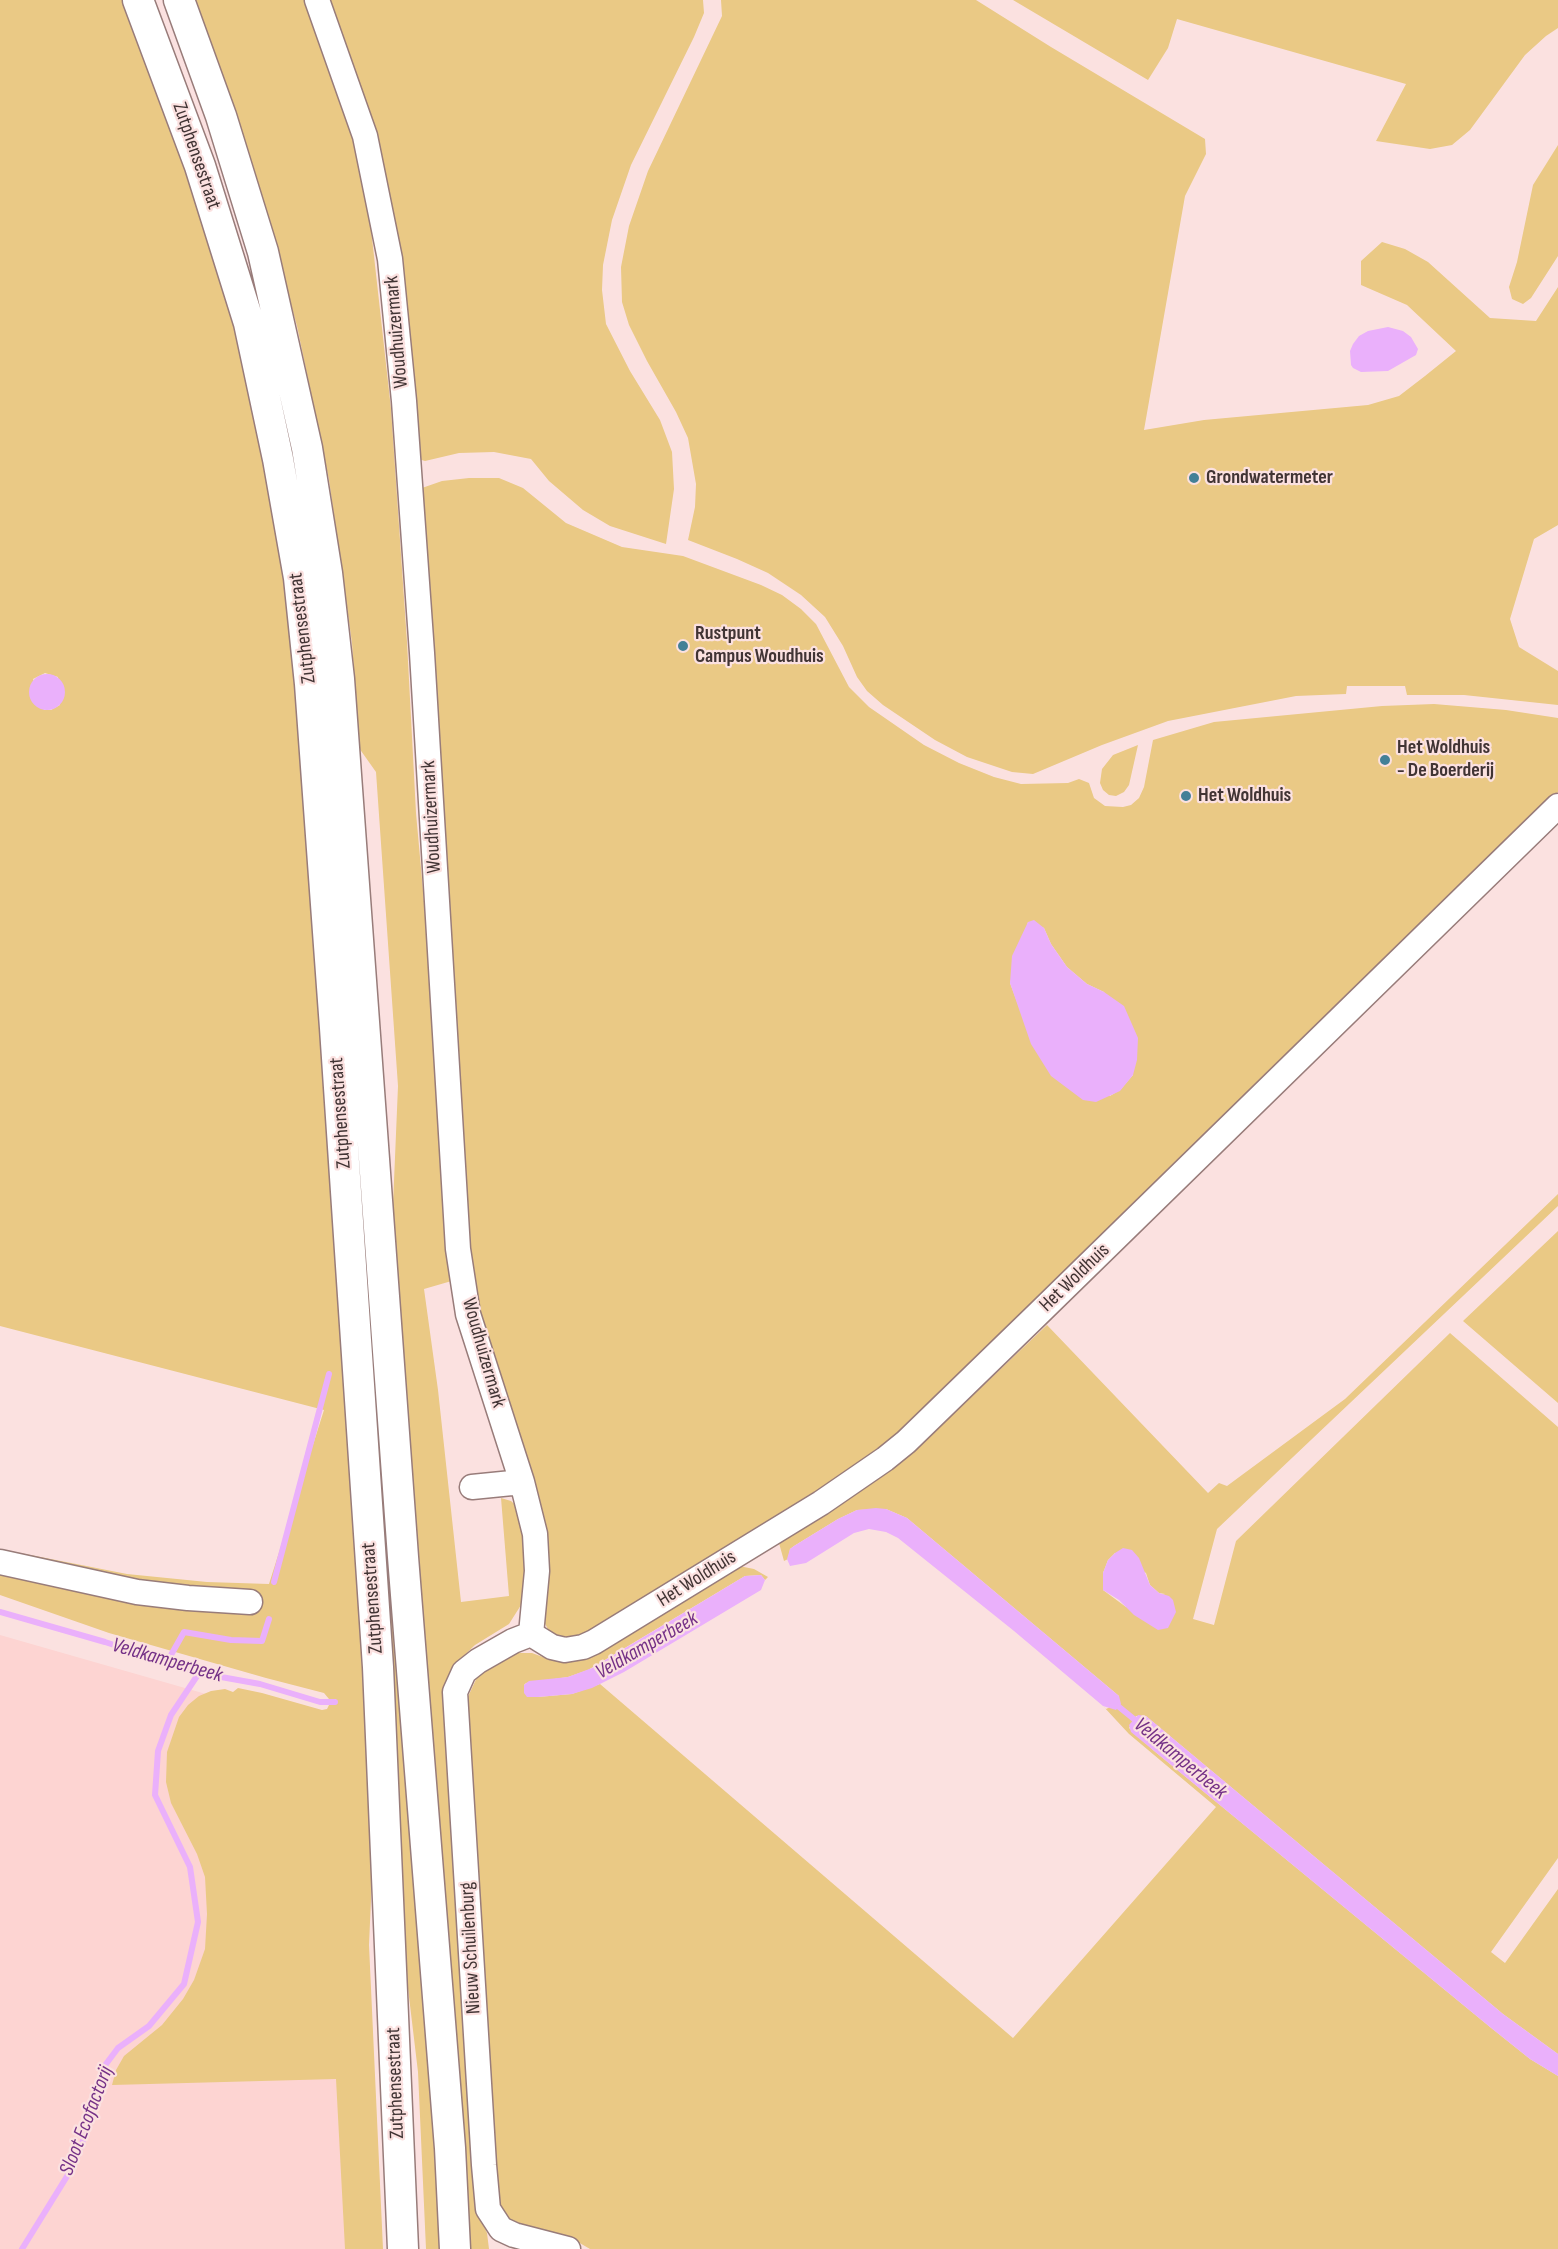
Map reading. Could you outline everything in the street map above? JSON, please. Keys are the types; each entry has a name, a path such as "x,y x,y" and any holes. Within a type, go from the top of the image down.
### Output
{"main road":[{"name":"Zutphensestraat","path":"138,0 200,166 249,322 278,459 298,578 310,684 378,1667 403,2249"},
{"name":"Zutphensestraat","path":"179,0 243,182 263,252 307,448 327,573 340,691 456,2249"}],"street":[{"name":"Woudhuizermark","path":"317,0 365,136 390,259 404,401 422,641 459,1249 468,1314 522,1482 535,1534 537,1571 531,1634"},
{"name":"Het Woldhuis","path":"531,1634 558,1649 571,1650 589,1645 821,1503 885,1460 1040,1312 1558,806"},
{"path":"472,1487 522,1482"},
{"path":"0,1562 153,1595 250,1602"},
{"name":"Nieuw Schuilenburg","path":"531,1634 513,1641 478,1661 464,1672 455,1692 488,2209 501,2229 514,2235 568,2249"}],"shaded area":[{"path":"0,0 123,0 158,85 234,316 281,548 298,707 322,1027 374,1831 369,1945 383,2249 345,2249 336,2079 112,2085 116,2070 124,2056 162,2025 183,1999 194,1980 205,1949 207,1914 205,1877 197,1854 171,1803 166,1782 167,1752 179,1717 199,1696 225,1689 233,1692 238,1688 262,1693 322,1710 327,1709 329,1705 335,1705 336,1699 329,1699 324,1693 109,1633 0,1595 0,1570 202,1592 0,1555 0,1549 127,1574 207,1582 269,1584 324,1410 0,1326","holes":["45,673 58,677 60,705 51,710 44,710 33,679"]},
{"path":"193,0 306,0 349,123 370,220 391,409 416,813 449,1178 455,1280 424,1289 438,1390 461,1602 509,1596 501,1498 511,1501 523,1512 528,1594 509,1624 475,1645 454,1665 448,1677 446,1696 480,2218 487,2233 489,2249 468,2249 397,1295 393,1205 398,1086 376,772 359,748 352,643 329,480 297,326 248,150"},
{"path":"330,0 703,0 704,13 694,37 631,165 612,220 603,265 602,290 606,324 630,371 660,420 672,452 674,489 666,544 610,526 583,510 549,481 531,459 494,452 459,453 425,461 415,458"},
{"path":"721,0 976,0 1205,139 1206,154 1185,196 1144,430 1204,420 1368,405 1399,396 1425,376 1456,351 1407,305 1361,285 1361,261 1382,242 1405,249 1428,262 1490,318 1536,321 1558,287 1558,525 1534,539 1510,619 1519,647 1558,671 1558,705 1464,695 1407,695 1405,686 1347,686 1346,694 1296,696 1168,721 1033,774 1012,772 967,757 935,740 883,705 867,691 857,677 843,646 825,617 801,595 768,573 688,540 695,507 696,484 688,438 629,325 622,302 621,267 629,226 648,171 722,16"},
{"path":"1013,0 1558,0 1558,28 1525,55 1470,130 1452,145 1430,149 1376,141 1406,84 1177,19 1168,48 1148,80"},
{"path":"1558,145 1558,256 1531,298 1523,304 1512,299 1509,287 1517,262 1533,185"},
{"path":"284,434 291,435 315,581 444,2249 426,2249 418,2072 404,1955"},
{"path":"499,478 523,488 566,523 622,547 683,556 782,595 816,624 849,687 869,707 924,745 959,763 994,777 1021,784 1068,783 1079,779 1089,783 1094,798 1105,806 1123,807 1131,805 1139,798 1144,787 1153,740 1214,722 1382,706 1434,704 1506,710 1558,718 1558,792 1152,1189 963,1370 891,1443 841,1481 587,1639 565,1640 550,1633 543,1620 548,1573 546,1530 470,1286 422,488 442,481","holes":["1028,922 1044,928 1051,944 1067,967 1087,984 1104,992 1133,1075 1120,1090 1110,1096 1019,1007 1010,983"]},
{"path":"1138,745 1129,785 1124,792 1116,796 1109,795 1100,783 1102,769 1113,755"},
{"path":"1558,1194 1558,1206 1217,1529 1193,1619 1214,1625 1236,1541 1450,1333 1558,1427 1558,1858 1491,1952 1505,1963 1558,1889 1558,2054 1503,2014 1146,1716 1136,1716 1129,1728 1490,2027 1530,2059 1558,2076 1558,2249 590,2249 578,2242 551,2233 510,2226 495,2205 466,1701 479,1673 501,1659 518,1653 532,1653 551,1660 562,1661 739,1566 754,1569 768,1577 765,1580 761,1575 745,1576 588,1670 568,1677 524,1685 538,1697 572,1694 600,1684 1013,2038 1216,1807 1129,1734 1103,1706 1106,1709 1119,1703 1119,1696 907,1518 886,1509 857,1510 794,1546 790,1549 788,1559 784,1561 779,1543 876,1473 911,1454 1047,1325 1208,1493 1219,1483 1227,1486 1345,1399","holes":["1115,1553 1146,1573 1150,1585 1159,1593 1165,1594 1126,1607 1103,1590 1103,1573 1108,1560"]},
{"path":"1558,1231 1558,1403 1463,1321"},
{"path":"0,1635 328,1729 348,2249 0,2249"}],"water":[{"path":"1388,327 1403,331 1411,337 1418,349 1416,355 1388,371 1361,372 1353,368 1350,351 1359,336 1368,331"},
{"path":"47,674 60,679 65,692 60,705 47,710 34,705 29,692 34,679"},
{"path":"1034,920 1044,928 1051,944 1067,967 1087,984 1104,992 1124,1006 1138,1038 1137,1060 1133,1075 1120,1091 1096,1102 1083,1100 1051,1076 1031,1044 1010,983 1012,956 1028,922"},
{"path":"886,1509 907,1518 1119,1696 1121,1704 1116,1710 1103,1706 1014,1631 898,1538 886,1532 869,1529 854,1533 806,1563 790,1566 787,1559 790,1549 794,1546 857,1510"},
{"path":"1123,1548 1132,1550 1139,1558 1150,1585 1173,1600 1176,1612 1168,1628 1158,1630 1134,1615 1119,1600 1103,1590 1103,1573 1108,1560"},
{"path":"761,1575 765,1580 761,1590 624,1672 592,1688 572,1694 538,1697 527,1697 524,1693 524,1685 529,1681 568,1677 592,1668 745,1576"},
{"path":"1138,1715 1146,1716 1503,2014 1558,2054 1558,2076 1530,2059 1490,2027 1131,1732 1129,1725"}],"waterway":[{"path":"274,1582 329,1374"},
{"name":"Veldkamperbeek","path":"0,1612 105,1642 199,1673 260,1684 320,1702 335,1702"},
{"path":"167,1662 184,1632 231,1640 262,1641 269,1619"},
{"name":"Sloot Ecofactorij","path":"22,2249 74,2165 98,2100 106,2064 118,2048 149,2026 184,1984 198,1922 190,1867 155,1795 158,1751 171,1715 199,1673"},
{"name":"Veldkamperbeek","path":"1113,1702 1140,1724"}],"place":[{"name":"Grondwatermeter","path":"1194,478"},
{"name":"Rustpunt Campus Woudhuis","path":"683,646"},
{"name":"Het Woldhuis - De Boerderij","path":"1385,760"},
{"name":"Het Woldhuis","path":"1186,796"}]}
